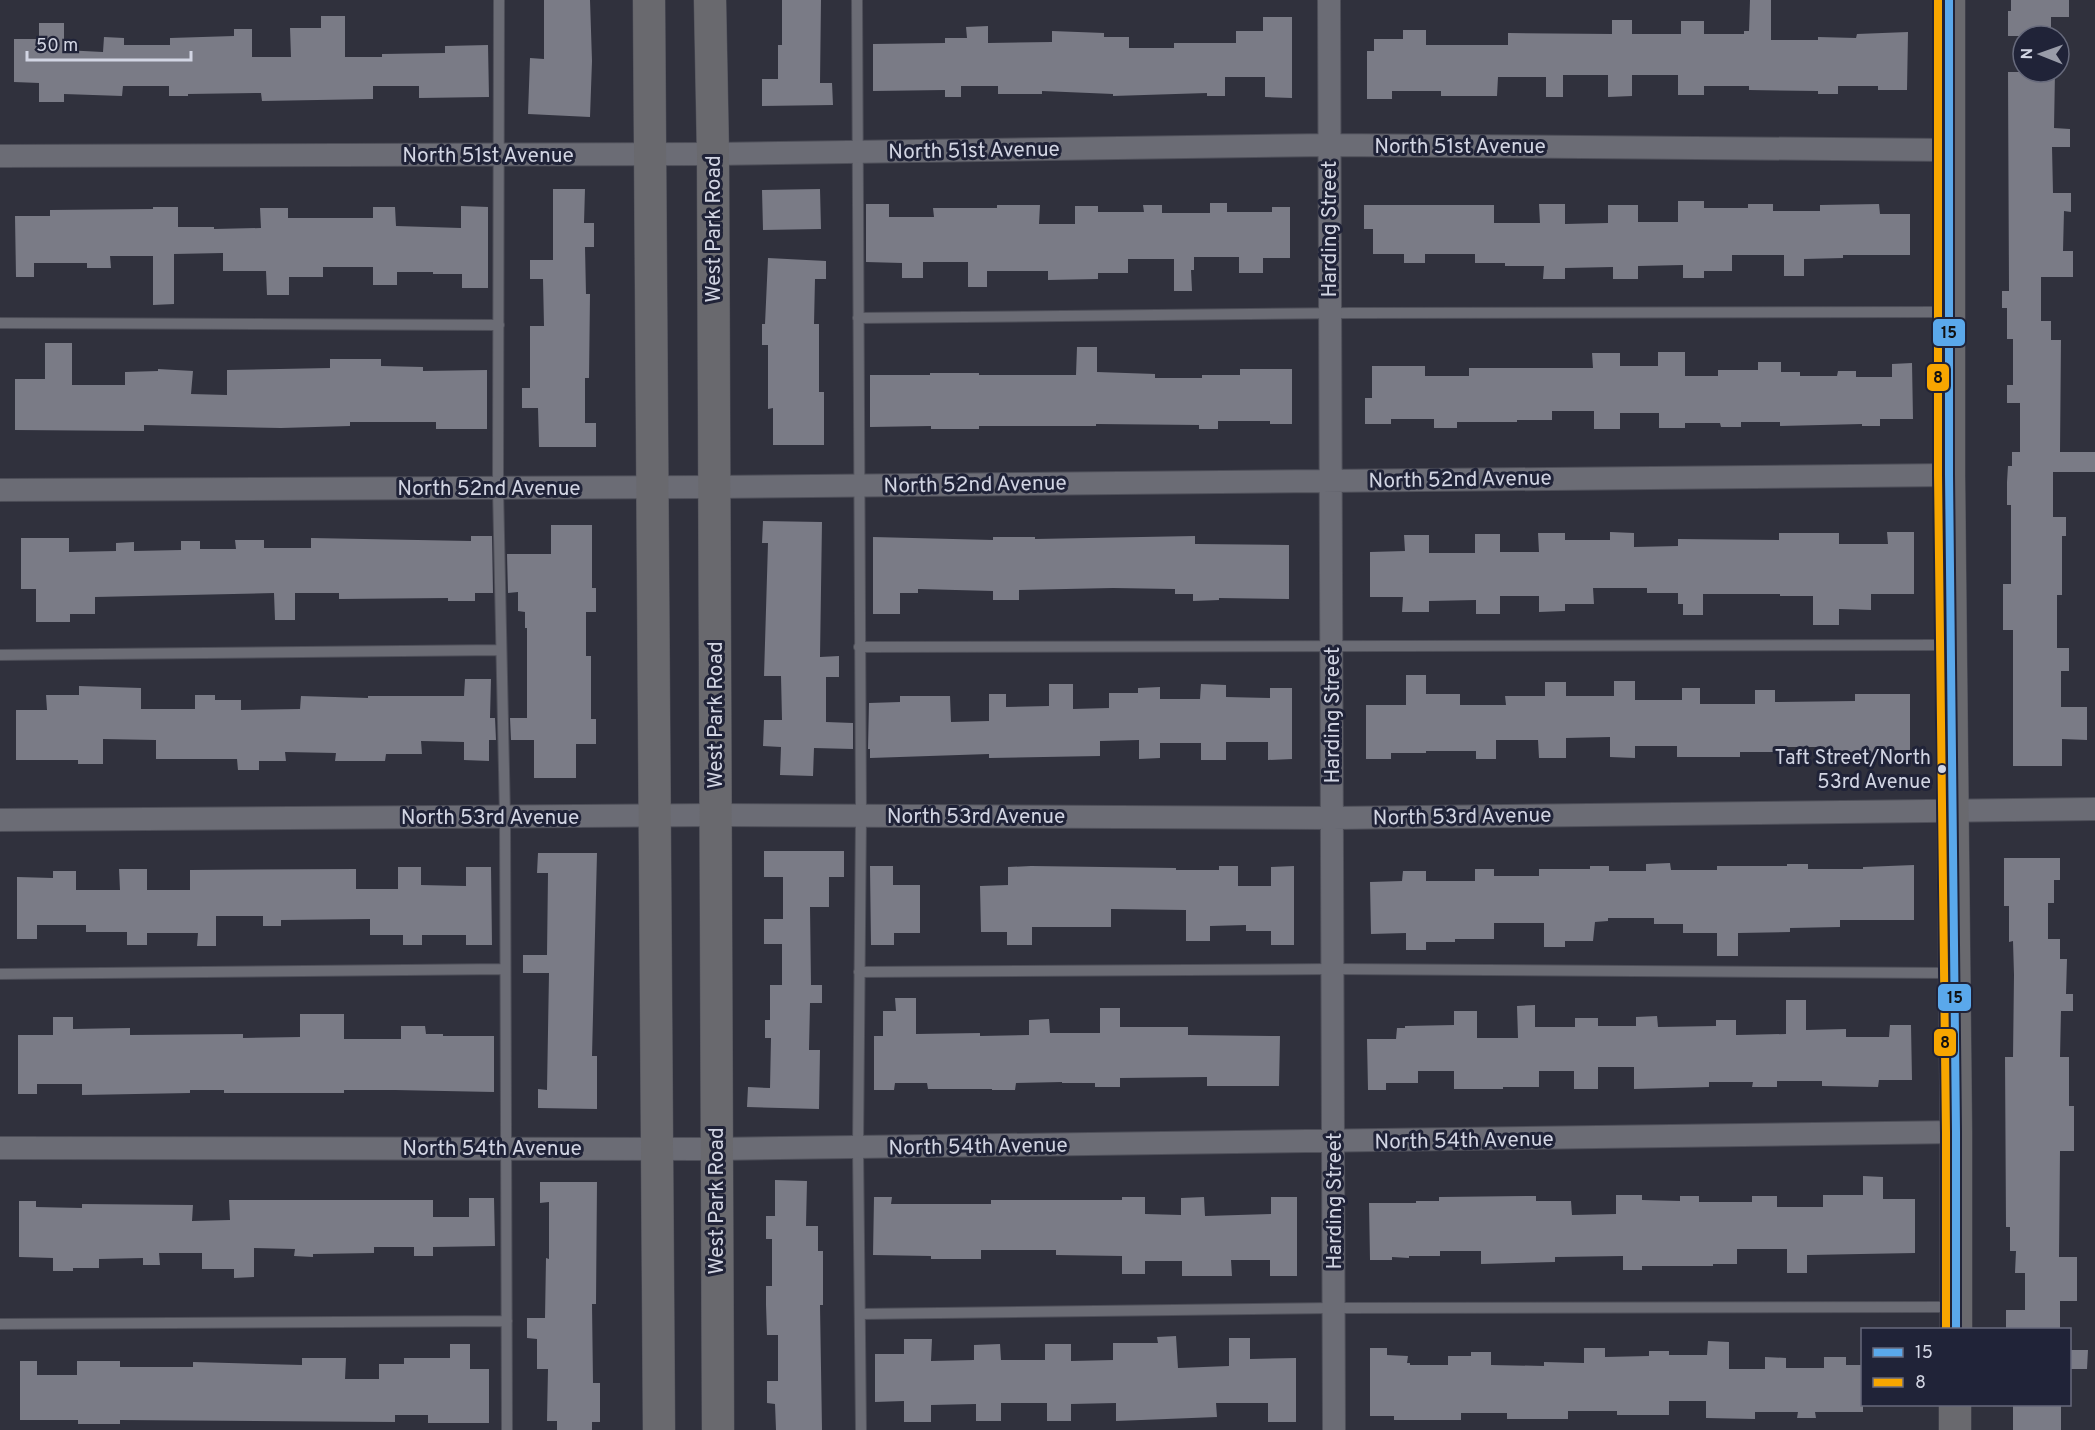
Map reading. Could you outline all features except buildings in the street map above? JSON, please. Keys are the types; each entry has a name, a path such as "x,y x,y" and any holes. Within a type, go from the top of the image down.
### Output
{"street":[{"path":"649,0 658,1430"},
{"name":"West Park Road","path":"710,0 713,154 718,1430"},
{"name":"Harding Street","path":"1329,0 1334,1430"},
{"path":"1948,0 1950,645 1956,1318"},
{"name":"North 51st Avenue","path":"0,156 713,154 1329,146 1948,150"},
{"name":"North 52nd Avenue","path":"0,490 713,487 1949,475"},
{"name":"North 53rd Avenue","path":"0,820 716,815 1332,818 2095,809"},
{"name":"North 54th Avenue","path":"0,1148 716,1149 1956,1132"},
{"path":"1955,1406 1955,1430"}],"lane":[{"path":"499,0 498,488 505,817 507,1430"},
{"path":"857,0 861,816 858,1147 861,1430"},
{"path":"858,318 1330,313 1949,312"},
{"path":"0,323 499,325"},
{"path":"859,647 1950,645"},
{"path":"0,655 501,650"},
{"path":"0,974 505,969"},
{"path":"859,972 1333,969 1954,973"},
{"path":"860,1314 1334,1308 1956,1318"},
{"path":"0,1324 507,1321"}],"transit line":[{"name":"8","path":"1938,0 1938,475 1946,1132 1946,1328"},
{"name":"15","path":"1949,0 1949,475 1956,1328"}],"place":[{"name":"Taft Street/North 53rd Avenue","path":"1942,769"}]}
